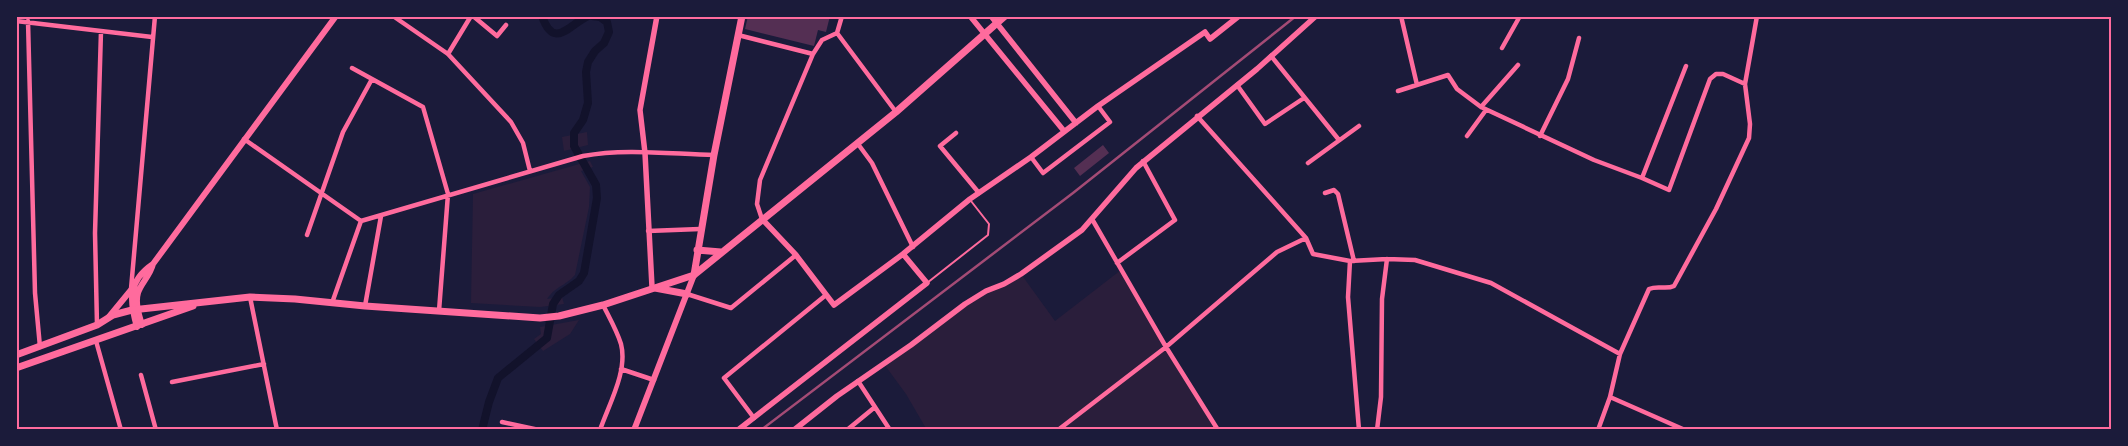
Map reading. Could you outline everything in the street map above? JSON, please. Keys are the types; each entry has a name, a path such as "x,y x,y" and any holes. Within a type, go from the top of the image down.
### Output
{"main road":[{"path":"105,320 144,272 153,264 336,16"},
{"path":"634,430 694,275 700,228 742,16"},
{"path":"16,355 97,325 113,315 135,310 202,302 250,297 295,298 365,306 540,318 559,316 603,305 694,275 858,144 985,36 1005,16"},
{"path":"697,250 721,252"},
{"path":"135,310 138,294 150,275 153,264"},
{"path":"652,288 687,294"},
{"path":"131,290 140,326"},
{"path":"16,368 140,326 202,302"}],"street":[{"path":"131,290 155,16"},
{"path":"393,16 448,54 510,122 522,143 530,171"},
{"path":"448,54 472,16 497,36 506,25"},
{"path":"652,288 645,153 640,110 657,16"},
{"path":"842,16 837,33 822,40 813,54 760,180 757,204 762,219 796,255 834,305 912,247 970,199 1031,157 1098,106 1205,32 1210,39 1240,16"},
{"path":"970,16 1064,131"},
{"path":"991,16 1076,123"},
{"path":"794,430 858,381 912,345 965,304 1026,270 1082,230 1143,161 1238,85 1316,16"},
{"path":"1401,16 1417,84"},
{"path":"1502,48 1520,16"},
{"path":"1598,430 1610,397 1620,354 1649,289 1656,286 1668,288 1674,286 1716,209 1749,138 1750,124 1745,84 1757,16"},
{"path":"16,20 28,19 152,37"},
{"path":"28,19 36,293 40,347"},
{"path":"97,325 95,233 101,31"},
{"path":"837,33 896,112"},
{"path":"738,34 813,54"},
{"path":"1540,136 1568,80 1580,38"},
{"path":"1271,56 1339,140"},
{"path":"1481,108 1518,65"},
{"path":"1642,178 1686,66"},
{"path":"352,68 423,107 448,194 440,310"},
{"path":"1398,91 1448,74 1458,88 1481,108 1594,160 1669,190 1710,80 1716,74 1723,74 1745,84"},
{"path":"307,235 343,132 372,79"},
{"path":"1238,85 1265,124 1304,98"},
{"path":"1031,157 1043,173 1110,122 1098,106"},
{"path":"1467,136 1486,110"},
{"path":"1198,116 1306,238 1313,254 1352,261 1415,260 1491,283 1620,354"},
{"path":"1308,163 1359,126"},
{"path":"956,133 940,146 979,193"},
{"path":"244,139 360,221 448,194 595,154 714,155"},
{"path":"858,144 872,162 912,247"},
{"path":"1117,263 1175,220 1143,161"},
{"path":"1325,193 1334,190 1338,194 1352,261 1348,297 1360,430"},
{"path":"365,306 381,216"},
{"path":"1092,219 1166,347 1218,430"},
{"path":"332,303 360,221"},
{"path":"648,231 700,228"},
{"path":"1058,430 1166,347 1277,252 1306,238"},
{"path":"738,430 927,283 903,254"},
{"path":"687,294 730,308 796,255"},
{"path":"1377,430 1381,397 1382,300 1387,259"},
{"path":"754,418 724,378 826,295"},
{"path":"250,297 277,430"},
{"path":"600,430 623,360 621,344 603,305"},
{"path":"96,341 121,430"},
{"path":"172,382 264,364"},
{"path":"621,369 654,380"},
{"path":"141,376 156,430"},
{"path":"858,381 890,430"},
{"path":"1610,397 1685,430"},
{"path":"847,430 875,407"},
{"path":"502,422 539,430"}],"lane":[{"path":"927,283 988,235 989,224 970,199"}],"shaded area":[{"path":"587,132 588,145 564,151 562,137"},
{"path":"590,161 593,167 581,171 590,187 589,207 575,275 554,291 547,299 562,297 564,304 540,307 471,303 473,194"},
{"path":"1121,270 1218,430 927,430 906,394 884,364 963,306 1021,274 1055,321"},
{"path":"579,320 570,334 543,351 534,339 541,334 540,327"}],"building":[{"path":"748,16 830,16 826,32 818,30 814,46 745,29"},
{"path":"1103,145 1109,153 1080,176 1074,168"}],"waterway":[{"path":"542,16 552,32 557,33 569,29 588,16"},
{"path":"482,430 489,402 498,378 547,338 553,304 559,295 579,281 584,273 597,198 596,185 574,146 574,133 583,120 588,103 586,72 588,62 595,51 604,43 609,32 607,22 600,17 592,16"}],"railway":[{"path":"761,430 1073,193 1296,16"}]}
